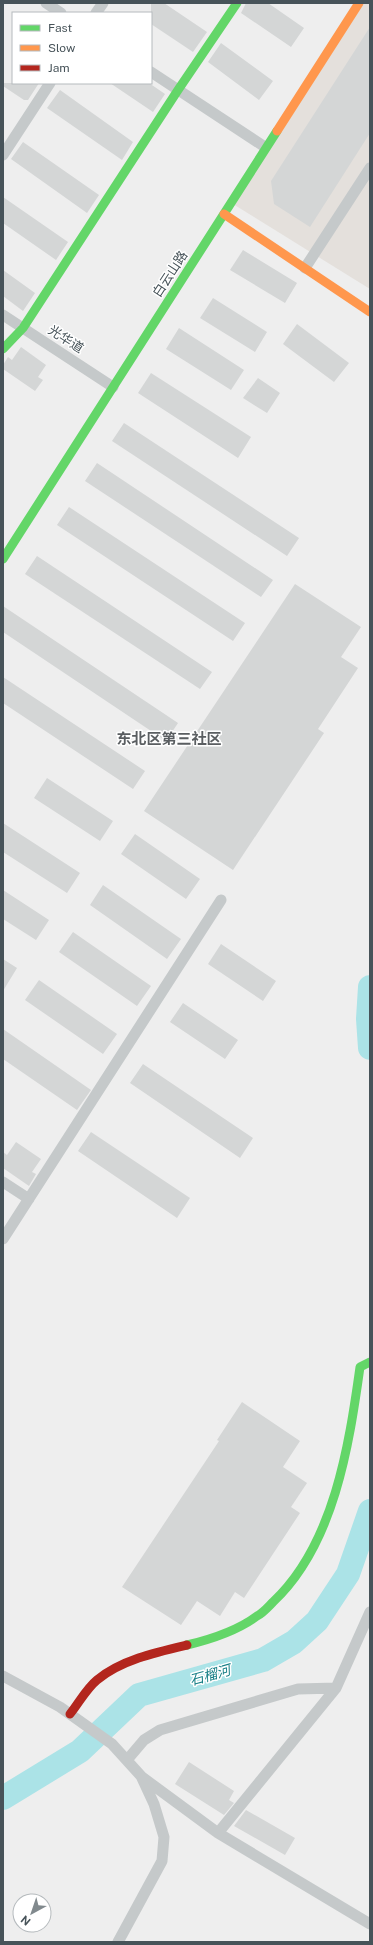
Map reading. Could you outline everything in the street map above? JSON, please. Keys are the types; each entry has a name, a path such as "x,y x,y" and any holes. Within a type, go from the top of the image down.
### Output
{"street":[{"path":"46,3 60,12"},
{"path":"97,12 103,3"},
{"path":"3,349 23,328 178,90 237,3"},
{"name":"白云山路","path":"3,559 224,214 265,147 359,3"},
{"path":"152,73 265,147"},
{"path":"3,155 49,84"},
{"path":"305,268 370,168"},
{"path":"224,214 370,312"},
{"name":"光华道","path":"3,315 113,387"},
{"path":"3,1238 221,900"},
{"path":"3,1182 29,1199"},
{"path":"70,1714 97,1680 128,1662 172,1647 224,1634 252,1621 280,1597 300,1574 314,1545 341,1476 354,1419 360,1367 370,1362"},
{"path":"218,1833 336,1688 370,1612"},
{"path":"3,1676 60,1707 92,1728 112,1744 141,1776 218,1833 370,1924"},
{"path":"127,1760 144,1740 160,1730 298,1688 336,1688"},
{"path":"118,1942 162,1861 164,1837 154,1804 141,1776"}],"shaded area":[{"path":"363,3 370,3 370,289 233,204"}],"building":[{"path":"151,3 164,3 207,32 193,52 152,25"},
{"path":"246,3 268,3 304,28 291,47 241,13"},
{"path":"370,27 370,133 310,227 274,204 271,181"},
{"path":"221,43 273,81 259,100 208,62"},
{"path":"3,83 38,84 28,100 24,100 3,86"},
{"path":"111,84 150,84 165,94 153,112"},
{"path":"60,90 133,142 122,160 47,108"},
{"path":"23,142 99,195 87,213 11,159"},
{"path":"3,197 68,242 56,260 3,223"},
{"path":"243,250 297,283 285,303 230,270"},
{"path":"3,270 35,293 23,311 3,296"},
{"path":"213,298 267,332 255,352 200,318"},
{"path":"297,324 349,363 334,382 283,344"},
{"path":"179,328 244,370 231,390 166,349"},
{"path":"21,347 46,365 38,377 43,380 35,391 3,369 3,365 8,357 12,360"},
{"path":"151,373 251,437 238,458 138,393"},
{"path":"258,378 280,393 267,413 243,398"},
{"path":"124,423 299,538 287,556 112,441"},
{"path":"97,463 273,580 261,597 85,481"},
{"path":"69,507 245,623 233,641 57,525"},
{"path":"37,556 212,672 200,689 25,574"},
{"path":"295,584 361,627 341,657 358,668 318,729 324,733 233,870 144,811"},
{"path":"3,606 178,723 166,741 3,632"},
{"path":"3,677 145,771 133,789 3,703"},
{"path":"47,778 113,821 100,841 34,798"},
{"path":"3,823 80,873 67,893 3,852"},
{"path":"135,834 200,879 186,899 121,854"},
{"path":"103,885 181,939 167,959 90,905"},
{"path":"3,890 49,920 36,940 3,919"},
{"path":"73,932 151,986 137,1006 59,952"},
{"path":"221,944 276,981 263,1001 208,964"},
{"path":"3,959 17,968 3,991"},
{"path":"39,980 117,1034 103,1054 25,1000"},
{"path":"183,1003 238,1040 225,1059 170,1022"},
{"path":"3,1029 91,1090 77,1110 3,1059"},
{"path":"143,1064 253,1138 240,1158 130,1083"},
{"path":"91,1132 190,1198 177,1218 78,1151"},
{"path":"16,1142 41,1159 32,1172 36,1174 29,1186 3,1168 3,1152 7,1155"},
{"path":"242,1402 300,1441 283,1467 307,1483 291,1507 300,1513 244,1598 235,1592 220,1616 197,1601 181,1625 122,1587 219,1441 217,1440"},
{"path":"189,1762 234,1791 229,1800 234,1803 224,1815 175,1784"},
{"path":"246,1810 295,1838 285,1855 234,1826"}],"waterway":[{"name":"石榴河","path":"370,987 368,1019 370,1048"},
{"name":"石榴河","path":"3,1798 80,1751 139,1695 263,1660 294,1642 317,1621 348,1574 370,1511"}],"traffic: fast":[{"path":"3,349 23,328 178,90 237,3"},
{"path":"3,559 277,131"},
{"path":"187,1645 224,1634 241,1626 265,1610 294,1579 311,1552 335,1493 344,1461 360,1367 370,1362"}],"traffic: slow":[{"path":"277,131 359,3"},
{"path":"224,214 370,312"}],"traffic: jam":[{"path":"70,1714 89,1688 97,1680 117,1667 140,1658 187,1645"}],"district":[{"name":"东北区第三社区","path":"169,738"}]}
